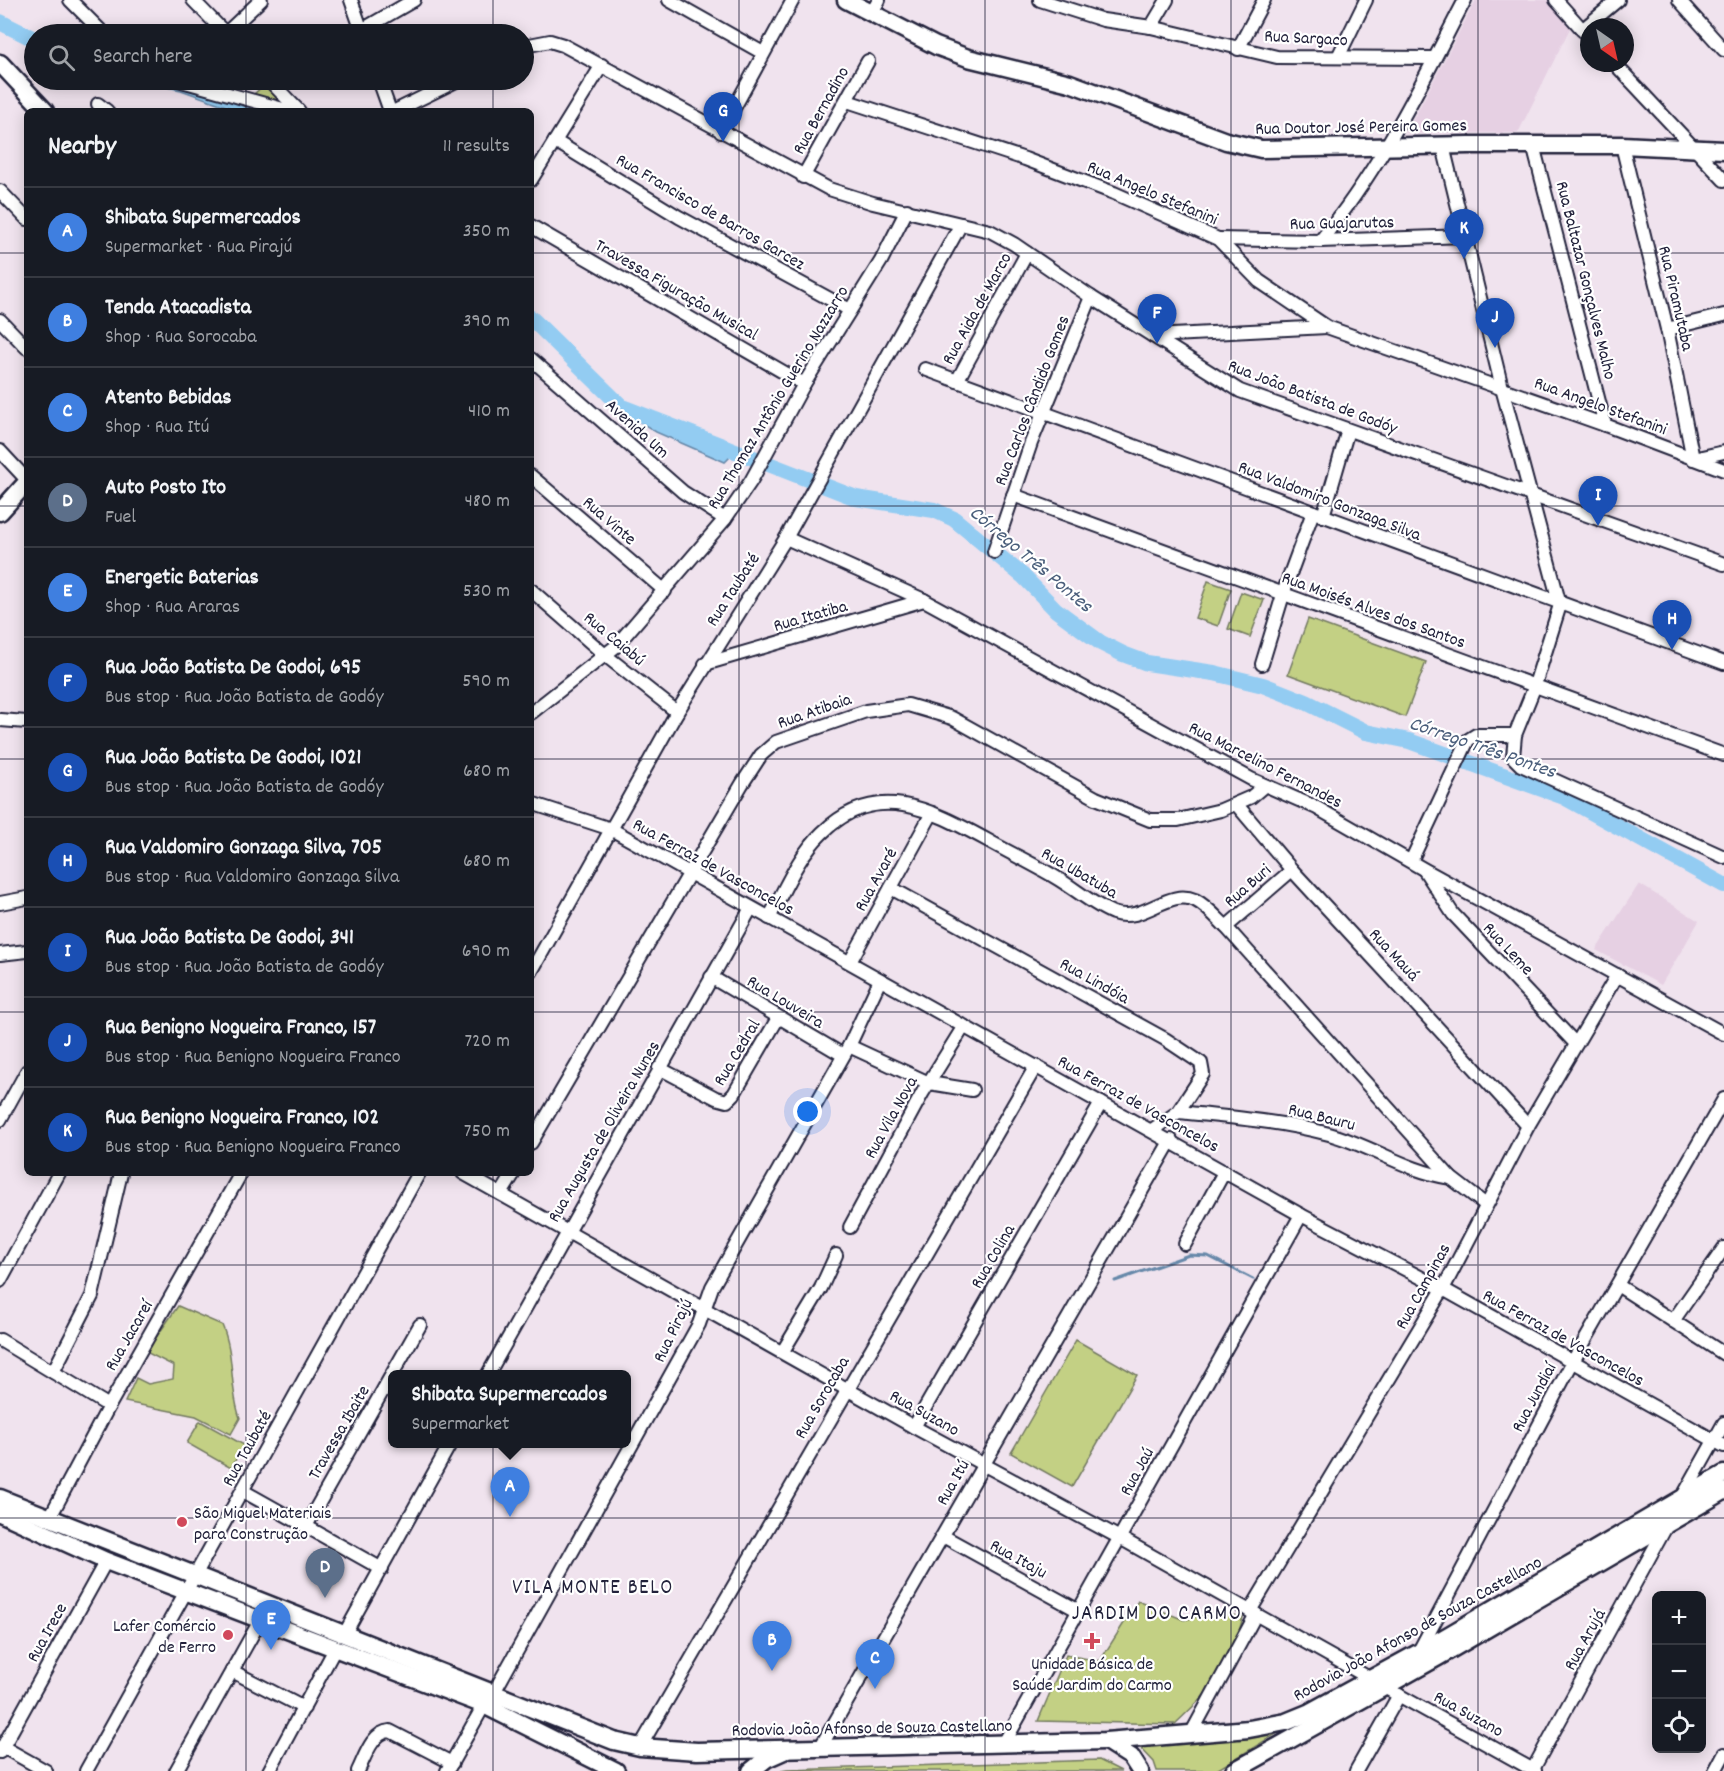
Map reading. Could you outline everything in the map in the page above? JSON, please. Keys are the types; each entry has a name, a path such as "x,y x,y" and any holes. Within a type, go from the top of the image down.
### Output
{"main road":[{"name":"Rua Doutor José Pereira Gomes","path":"846,0 875,7 936,46 968,58 1070,83 1243,146 1278,150 1533,145 1724,150"},
{"path":"0,63 24,89"},
{"path":"25,90 42,108"},
{"path":"0,512 24,484"},
{"name":"Rodovia João Afonso de Souza Castellano","path":"0,1498 195,1575 340,1641 488,1699 614,1741 640,1747 698,1751 1003,1745 1095,1740 1106,1742 1192,1732 1249,1729 1286,1722 1385,1687 1418,1653 1724,1474"},
{"name":"Rodovia João Afonso de Souza Castellano","path":"1234,1771 1385,1687 1724,1491"},
{"name":"Rodovia João Afonso de Souza Castellano","path":"0,1513 106,1561 188,1592 261,1619 340,1641"},
{"name":"Rodovia João Afonso de Souza Castellano","path":"488,1699 616,1771"},
{"path":"1106,1742 1131,1757 1140,1771"},
{"path":"752,1771 776,1754 793,1748"}],"street":[{"path":"70,0 83,5 97,24"},
{"path":"193,0 216,24"},
{"path":"236,24 261,0"},
{"path":"351,0 359,24"},
{"path":"375,24 414,0"},
{"path":"669,0 763,53"},
{"path":"721,132 792,0"},
{"name":"Rua Sargaco","path":"1040,0 1103,20 1151,27 1277,57 1434,58"},
{"path":"1151,27 1167,0"},
{"path":"1238,49 1264,0"},
{"path":"1338,57 1366,0"},
{"path":"1320,241 1385,148 1465,0"},
{"path":"1556,0 1580,26"},
{"path":"1601,18 1618,0"},
{"path":"1679,0 1724,50"},
{"name":"Rua João Batista de Godóy","path":"534,44 550,41 602,65 803,177 852,197 990,231 1240,391 1724,564"},
{"name":"Rua Bernadino","path":"803,177 868,61"},
{"path":"534,175 602,65"},
{"path":"1623,72 1724,180"},
{"path":"214,90 279,108"},
{"path":"279,90 296,108"},
{"path":"383,90 389,108"},
{"path":"402,108 438,90"},
{"name":"Rua Angelo Stefanini","path":"847,101 1030,161 1114,193 1218,239 1259,281 1327,327 1605,424 1724,470"},
{"name":"Rua Francisco de Barros Garcez","path":"555,141 679,217 850,310"},
{"name":"Rua Baltazar Gonçalves Malho","path":"1533,145 1605,424"},
{"path":"1443,146 1502,388 1560,605 1534,688 1515,735 1512,752 1516,761 1724,857"},
{"name":"Rua Piramutaba","path":"1622,146 1667,329 1692,459"},
{"path":"0,191 24,216"},
{"name":"Rua Thomaz Antônio Guerino Nazzarro","path":"534,711 605,655 665,591 725,519 751,481 804,384 881,261 907,210"},
{"name":"Rua Taubaté","path":"534,967 676,712 786,538 961,224"},
{"name":"Travessa Figuração Musical","path":"534,228 804,384"},
{"name":"Rua Guajarutas","path":"1218,239 1320,241 1466,236"},
{"name":"Rua Aida de Marco","path":"957,381 1027,253"},
{"name":"Rua Carlos Cândido Gomes","path":"994,552 1044,412 1091,297"},
{"path":"1667,329 1724,315"},
{"path":"0,320 24,345"},
{"path":"1154,336 1327,327"},
{"name":"Avenida Um","path":"534,362 683,492 725,519"},
{"name":"Rua Valdomiro Gonzaga Silva","path":"925,369 1560,605 1724,663"},
{"path":"1262,664 1283,595 1318,514 1348,430"},
{"path":"0,451 24,478"},
{"path":"1692,459 1724,452"},
{"name":"Rua Vinte","path":"534,479 665,591"},
{"name":"Rua Moisés Alves dos Santos","path":"1013,495 1534,688 1724,755"},
{"name":"Rua Marcelino Fernandes","path":"786,538 924,600 1264,786 1317,808 1724,1034"},
{"name":"Rua Caiabú","path":"534,593 605,655 676,712"},
{"name":"Rua Itatiba","path":"705,664 924,600"},
{"name":"Rua Atibaia","path":"534,1138 688,873 761,754 776,742 866,711 908,705 952,718 1096,798 1150,819 1178,820 1237,805 1264,786"},
{"path":"0,720 24,722"},
{"path":"1411,861 1468,740 1476,735 1515,735"},
{"name":"Rua Ubatuba","path":"769,918 802,857 820,835 849,811 864,806 900,803 947,818 1054,877 1112,913 1137,915 1171,899 1184,897 1197,901 1226,927 1451,1178 1486,1205"},
{"name":"Rua Ferraz de Vasconcelos","path":"534,804 611,829 1170,1140 1300,1215 1443,1289 1719,1444"},
{"name":"Rua Mauá","path":"1237,805 1292,870 1528,1126"},
{"name":"Rua Avaré","path":"850,962 932,813"},
{"name":"Rua Buri","path":"1226,927 1292,870"},
{"name":"Rua Leme","path":"1425,870 1452,914 1576,1044"},
{"name":"Rua Lindóia","path":"891,888 1166,1039 1201,1063 1203,1074 1178,1112 1152,1131"},
{"path":"0,903 24,899"},
{"name":"Rua Augusta de Oliveira Nunes","path":"490,1370 566,1232 751,908"},
{"path":"0,954 24,951"},
{"name":"Rua Campinas","path":"1192,1732 1253,1612 1443,1289 1528,1126 1617,975"},
{"name":"Rua Louveira","path":"711,977 778,1018 846,1050 929,1083 972,1090"},
{"name":"Rua Pirajú","path":"631,1445 699,1324 712,1287 846,1050 880,980"},
{"name":"Rua Cedral","path":"659,1068 716,1098 727,1101 734,1094 778,1018"},
{"name":"Rua Vila Nova","path":"850,1227 929,1083 964,1026"},
{"name":"Rua Sorocaba","path":"640,1747 1036,1066"},
{"path":"0,1120 24,1076"},
{"name":"Rua Jundiaí","path":"1418,1653 1572,1363 1619,1286 1724,1099"},
{"name":"Rua Colina","path":"914,1427 1101,1103"},
{"name":"Rua Bauru","path":"1178,1112 1270,1122 1330,1134 1358,1143 1418,1172 1451,1178"},
{"name":"Rua Itú","path":"820,1748 1170,1140"},
{"path":"1185,1244 1224,1172"},
{"path":"0,1281 57,1176"},
{"path":"53,1372 92,1296 120,1176"},
{"name":"Rua Jacareí","path":"50,1517 109,1406 239,1176"},
{"name":"Rua Taubaté","path":"86,1771 188,1592 195,1575 417,1176"},
{"name":"Rua Suzano","path":"468,1176 783,1351 914,1427 1253,1612 1533,1771"},
{"path":"501,1194 512,1176"},
{"name":"Rua Jaú","path":"1003,1745 1300,1215"},
{"path":"1673,1321 1724,1248"},
{"path":"783,1351 836,1255"},
{"path":"1619,1286 1724,1354"},
{"name":"Travessa Ibaite","path":"394,1370 420,1325"},
{"path":"0,1340 109,1406"},
{"name":"Travessa Ibaite","path":"306,1526 388,1381"},
{"path":"1682,1499 1719,1444 1724,1423"},
{"path":"269,1771 447,1448"},
{"name":"Rua Pirajú","path":"450,1767 629,1448"},
{"path":"243,1491 382,1569"},
{"name":"Rua Arujá","path":"1533,1771 1667,1525"},
{"name":"Rua Itaju","path":"943,1536 1079,1611"},
{"name":"Rua Irece","path":"1,1750 106,1561"},
{"path":"176,1771 261,1619"},
{"path":"232,1671 304,1708"},
{"path":"1356,1771 1385,1687"},
{"path":"358,1771 382,1731 390,1731 450,1767"},
{"path":"1,1750 46,1771"},
{"path":"1715,1771 1724,1754"}],"shaded area":[{"path":"1476,0 1548,0 1571,26 1518,133 1406,133"},
{"path":"1639,884 1699,921 1661,985 1596,950"}],"green space":[{"path":"258,90 273,90 284,101 280,106 253,95"},
{"path":"1208,581 1231,589 1218,626 1195,618"},
{"path":"1241,592 1264,600 1250,637 1228,629"},
{"path":"1308,619 1426,662 1405,717 1288,674"},
{"path":"178,1306 222,1325 229,1348 234,1395 240,1418 231,1434 196,1416 125,1402 136,1378 148,1384 173,1379 174,1366 146,1352"},
{"path":"1076,1340 1137,1375 1072,1487 1011,1453"},
{"path":"200,1421 244,1445 231,1468 187,1443"},
{"path":"1138,1601 1184,1620 1217,1612 1243,1617 1226,1665 1201,1699 1175,1724 1038,1721 1066,1655 1100,1661"},
{"path":"1281,1731 1215,1771 1157,1771 1154,1762 1137,1744 1233,1740"},
{"path":"1099,1760 1121,1771 781,1771 787,1770"}],"water":[{"path":"181,90 193,90 247,108 232,108"},
{"path":"576,365 611,401 659,428 733,454 725,462 656,432 606,400 573,367"}],"waterway":[{"name":"Córrego Três Pontes","path":"0,22 24,34"},
{"name":"Córrego Três Pontes","path":"534,321 622,407 856,498 934,510 954,519 1023,576 1056,610 1101,643 1123,654 1147,663 1214,673 1263,685 1306,702 1366,732 1409,741 1564,797 1724,885"},
{"path":"1115,1281 1189,1255 1208,1256 1253,1279"}],"place":[{"name":"Rua João Batista De Godoi, 1021","path":"723,142"},
{"name":"Rua Benigno Nogueira Franco, 102","path":"1464,259"},
{"name":"Rua João Batista De Godoi, 695","path":"1157,344"},
{"name":"Rua Benigno Nogueira Franco, 157","path":"1495,348"},
{"name":"Rua João Batista De Godoi, 341","path":"1598,526"},
{"name":"Rua Valdomiro Gonzaga Silva, 705","path":"1672,650"},
{"name":"Shibata Supermercados","path":"510,1517"},
{"name":"São Miguel Materiais para Construção","path":"182,1522"},
{"name":"Auto Posto Ito","path":"325,1598"},
{"name":"Lafer Comércio de Ferro","path":"228,1635"},
{"name":"Unidade Básica de Saúde Jardim do Carmo","path":"1092,1641"},
{"name":"Energetic Baterias","path":"271,1650"},
{"name":"Tenda Atacadista","path":"772,1671"},
{"name":"Atento Bebidas","path":"875,1689"}],"district":[{"name":"VILA MONTE BELO","path":"593,1586"},
{"name":"JARDIM DO CARMO","path":"1157,1612"}]}
